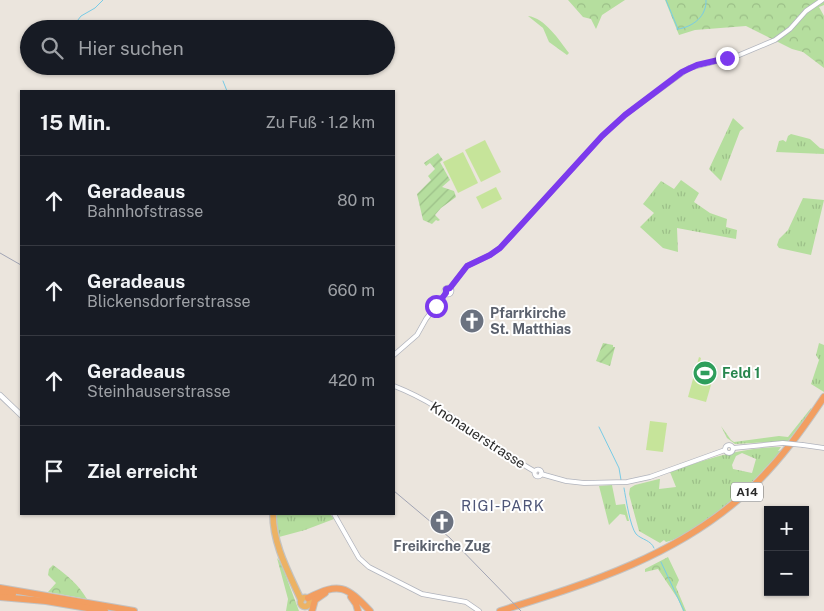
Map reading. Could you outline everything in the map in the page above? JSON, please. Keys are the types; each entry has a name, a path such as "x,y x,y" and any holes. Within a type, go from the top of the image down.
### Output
{"highway":[{"name":"A14","path":"500,611 609,575 660,553 694,533 728,508 761,478 796,438 824,397"},
{"name":"A14","path":"510,611 627,572 674,550 701,533 733,509 763,482 791,450 824,404"},
{"path":"273,515 283,562 307,604"},
{"path":"0,588 134,611"},
{"path":"307,604 322,590 340,588 353,594 370,611"},
{"path":"307,604 327,592 338,591 347,594 354,600 358,611"},
{"path":"0,592 105,611"},
{"path":"0,599 46,601"},
{"path":"0,599 69,605"}],"main road":[{"path":"0,395 20,414"}],"street":[{"path":"395,354 417,335 426,319 446,293 451,293 450,288 467,266 500,248 607,130 625,115 682,72 697,65 732,57 772,42 788,31 806,11 822,0"},
{"name":"Knonauerstrasse","path":"395,386 440,408 534,472 537,476 541,474 566,481 584,483 627,482 650,477 725,450 728,444 733,448 783,444 824,448"},
{"path":"335,515 359,558 369,567 414,591 463,601 479,611"}],"green space":[{"path":"568,0 625,0 602,15 596,29 591,19 583,17"},
{"path":"665,0 824,0 824,5 819,7 824,16 824,68 803,52 792,49 746,26 695,30 679,35"},
{"path":"528,16 546,25 569,53 567,55 549,42 543,28"},
{"path":"733,118 744,128 740,131 721,181 709,169"},
{"path":"791,134 810,139 820,148 824,149 824,154 776,152 779,141 783,140 786,142"},
{"path":"485,140 501,172 481,182 465,150"},
{"path":"463,152 478,183 458,193 443,162"},
{"path":"438,153 443,160 440,162 450,180 442,187 454,191 456,197 441,208 435,215 440,220 436,220 432,224 423,220 417,194 431,180 428,176 435,169 430,163 426,166 424,163"},
{"path":"681,180 699,193 694,202 710,213 727,219 726,227 737,230 736,239 677,228 678,252 663,248 640,227 654,213 643,204 661,181 674,189"},
{"path":"496,187 502,199 482,209 476,197"},
{"path":"803,198 824,200 811,255 779,248 777,245 779,239 788,230"},
{"path":"603,343 615,347 610,366 596,361"},
{"path":"819,343 824,345 824,392 811,384 819,360 816,355"},
{"path":"699,357 701,358 699,366 715,371 706,402 688,397"},
{"path":"811,408 812,410 788,441 735,444 727,438 721,426 734,442 779,436 788,437"},
{"path":"650,421 667,423 663,452 646,450"},
{"path":"781,447 778,451 782,450 732,500 690,531 660,543 639,531 629,494 630,488 659,479 659,489 676,487 670,472 725,455","holes":["742,453 756,459 752,473 733,469 732,465 736,456"]},
{"path":"612,485 616,505 625,504 629,521 627,521 625,515 620,514 609,525 599,486"},
{"path":"276,515 331,515 334,519 279,537"},
{"path":"668,557 679,580 676,587 686,611 683,611 678,599 658,569 645,572 645,569"},
{"path":"277,558 281,563 299,611 286,611 288,599"},
{"path":"53,565 72,580 87,599 48,592 56,583 48,575 49,569"}],"waterway":[{"path":"78,20 103,0"},
{"path":"666,0 677,29"},
{"path":"678,29 689,26 702,16 706,0"},
{"path":"223,81 227,90"},
{"path":"599,427 619,468 621,480"},
{"path":"624,488 634,530 638,536 651,543 654,548"},
{"path":"661,562 684,611"}],"railway":[{"path":"0,253 20,264"},
{"path":"395,492 450,538 521,611"}],"place":[{"name":"Pfarrkirche St. Matthias","path":"472,321"},
{"name":"Feld 1","path":"705,373"},
{"name":"Freikirche Zug","path":"442,522"}],"district":[{"name":"RIGI-PARK","path":"503,506"}],"route":[{"path":"436,306 446,293 446,289 450,288 465,268 500,248 602,136 620,119 689,68 727,58"}]}
